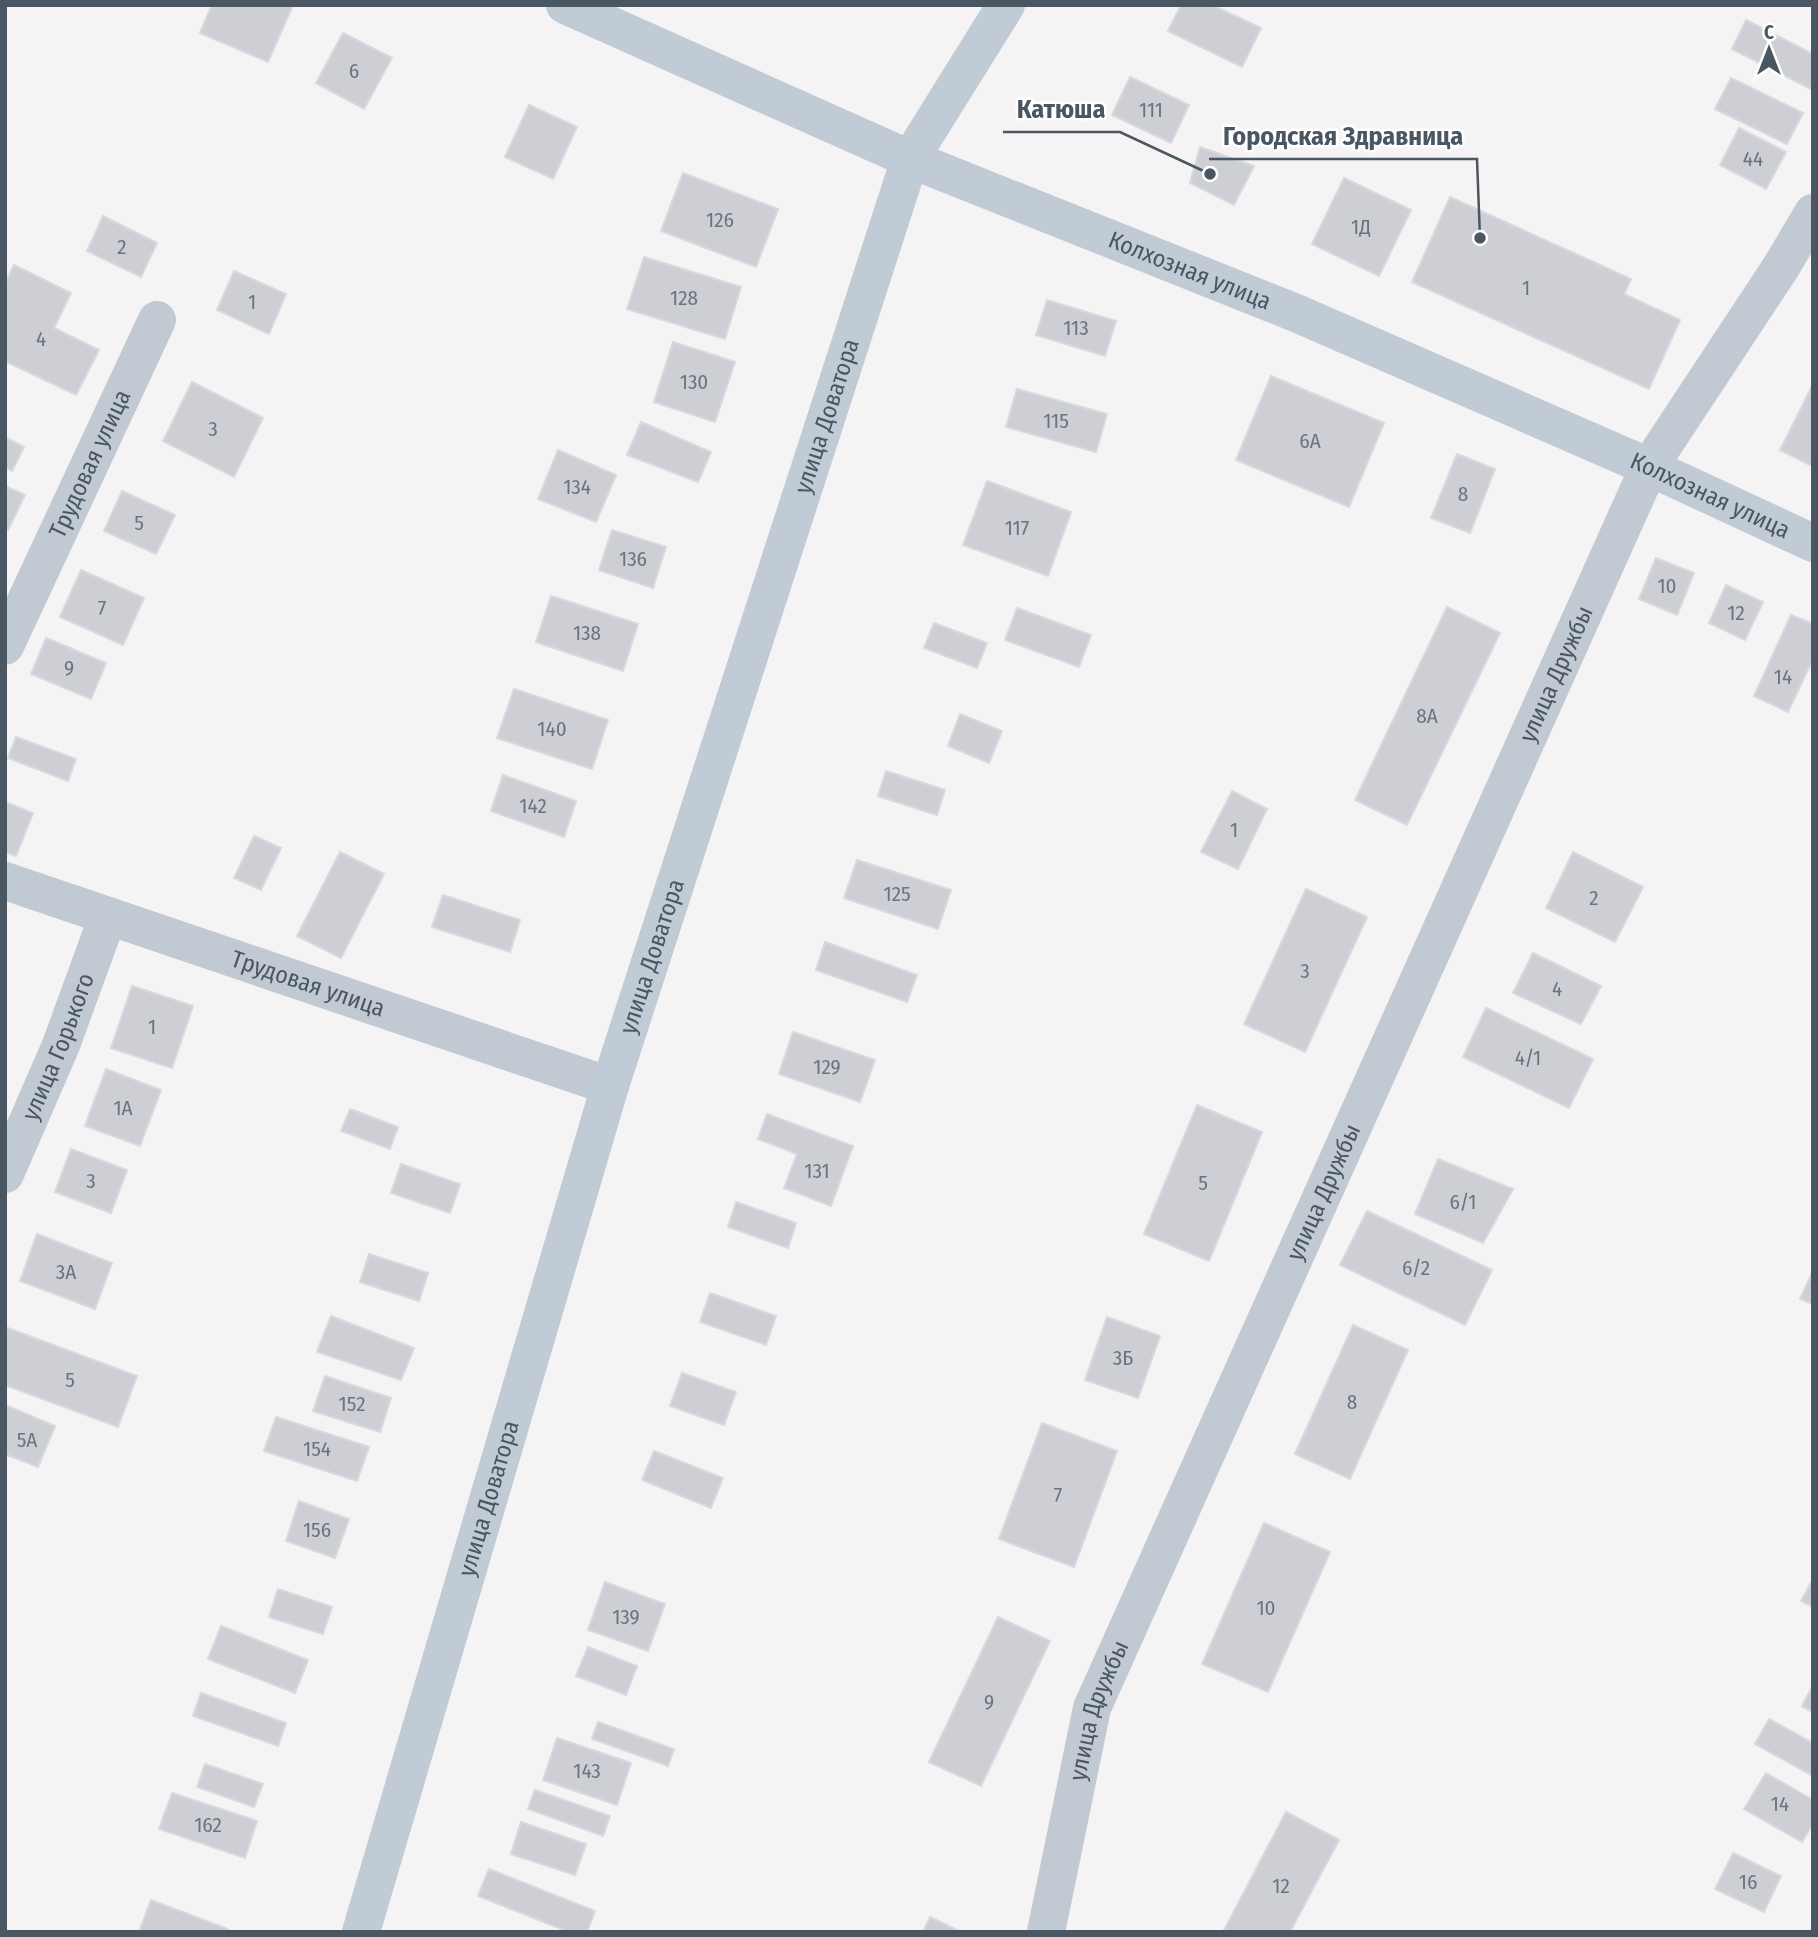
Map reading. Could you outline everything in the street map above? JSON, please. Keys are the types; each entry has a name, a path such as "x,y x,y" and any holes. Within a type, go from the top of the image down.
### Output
{"street":[{"name":"Колхозная улица","path":"565,5 910,159 1296,313 1649,467 1813,543"},
{"name":"улица Доватора","path":"361,1932 610,1086 910,159 1006,5"},
{"name":"улица Дружбы","path":"1046,1932 1092,1708 1649,467 1781,267 1813,213"},
{"name":"Трудовая улица","path":"5,646 157,320"},
{"name":"Трудовая улица","path":"5,881 610,1086"},
{"name":"улица Горького","path":"5,1174 51,1071 108,916"}],"building":[{"path":"212,5 293,5 268,62 200,33"},
{"path":"1181,5 1212,5 1261,28 1242,67 1168,31"},
{"path":"1746,20 1813,54 1813,90 1732,49"},
{"path":"343,33 392,58 364,109 316,83"},
{"path":"1130,77 1189,105 1171,143 1112,115"},
{"path":"1731,78 1803,113 1787,144 1715,109"},
{"path":"529,105 577,127 553,179 505,157"},
{"path":"1739,128 1786,152 1766,189 1720,165"},
{"path":"1200,147 1254,166 1234,205 1190,183"},
{"path":"683,173 778,209 756,267 661,231"},
{"path":"1344,178 1411,210 1379,276 1312,244"},
{"path":"1450,197 1631,279 1624,294 1680,320 1649,389 1412,282"},
{"path":"103,216 157,243 141,277 87,251"},
{"path":"644,257 741,287 725,339 627,309"},
{"path":"14,265 71,293 54,328 99,350 76,395 5,361 5,283"},
{"path":"234,271 286,294 269,334 217,310"},
{"path":"1047,300 1116,321 1105,356 1036,335"},
{"path":"673,342 735,362 715,422 654,402"},
{"path":"1271,376 1384,423 1349,507 1236,460"},
{"path":"192,382 263,418 234,477 163,441"},
{"path":"1813,384 1813,465 1812,466 1780,450"},
{"path":"1017,389 1107,414 1096,452 1006,427"},
{"path":"641,422 711,452 698,482 627,455"},
{"path":"5,437 24,447 12,471 5,467"},
{"path":"558,450 616,475 596,522 538,499"},
{"path":"1457,454 1495,469 1470,533 1431,518"},
{"path":"987,481 1071,512 1048,576 963,545"},
{"path":"5,486 25,495 8,530 5,529"},
{"path":"122,491 175,515 156,554 104,531"},
{"path":"612,530 666,547 653,588 599,570"},
{"path":"1656,558 1694,573 1677,615 1639,599"},
{"path":"81,570 144,598 123,645 60,617"},
{"path":"1726,585 1763,602 1745,640 1709,623"},
{"path":"551,596 638,624 623,671 536,642"},
{"path":"1447,607 1500,633 1407,825 1355,800"},
{"path":"1017,608 1091,635 1079,667 1005,640"},
{"path":"1791,615 1813,624 1813,659 1788,712 1754,696"},
{"path":"934,623 987,643 977,668 924,648"},
{"path":"46,638 106,663 91,699 31,674"},
{"path":"514,689 608,720 592,769 497,738"},
{"path":"960,714 1002,731 989,763 948,746"},
{"path":"16,737 76,759 68,781 8,758"},
{"path":"886,771 945,790 937,815 878,796"},
{"path":"503,775 576,801 564,837 491,811"},
{"path":"1232,791 1267,809 1238,869 1201,852"},
{"path":"5,802 33,813 16,856 5,852"},
{"path":"254,836 281,848 261,890 234,878"},
{"path":"340,852 384,874 341,958 297,936"},
{"path":"1573,852 1643,887 1615,942 1546,908"},
{"path":"857,860 951,890 938,929 844,898"},
{"path":"1306,889 1367,917 1305,1052 1244,1024"},
{"path":"443,895 520,920 510,952 432,927"},
{"path":"825,942 917,975 907,1002 816,970"},
{"path":"1533,953 1601,986 1581,1024 1513,993"},
{"path":"132,986 193,1006 172,1068 111,1048"},
{"path":"1486,1008 1593,1059 1569,1108 1463,1057"},
{"path":"793,1032 875,1060 860,1102 779,1074"},
{"path":"106,1069 161,1090 140,1146 85,1126"},
{"path":"1197,1105 1262,1132 1209,1261 1144,1234"},
{"path":"350,1109 398,1127 390,1149 341,1131"},
{"path":"767,1114 853,1146 831,1206 784,1188 797,1154 758,1139"},
{"path":"71,1149 127,1170 111,1213 55,1192"},
{"path":"1438,1159 1513,1189 1483,1243 1415,1214"},
{"path":"401,1164 460,1184 450,1213 391,1193"},
{"path":"736,1202 796,1223 788,1248 728,1227"},
{"path":"1367,1211 1492,1270 1465,1325 1340,1265"},
{"path":"37,1234 112,1263 95,1309 20,1281"},
{"path":"369,1254 428,1273 419,1301 360,1282"},
{"path":"1813,1271 1813,1304 1800,1299"},
{"path":"710,1293 776,1316 766,1345 700,1322"},
{"path":"331,1316 414,1348 401,1380 317,1352"},
{"path":"1107,1317 1160,1336 1138,1398 1085,1380"},
{"path":"1353,1325 1408,1350 1350,1479 1295,1454"},
{"path":"5,1327 137,1376 118,1427 5,1385"},
{"path":"682,1373 736,1392 724,1425 670,1406"},
{"path":"325,1376 391,1398 380,1432 313,1411"},
{"path":"5,1405 55,1426 38,1467 5,1454"},
{"path":"276,1417 369,1447 357,1481 264,1451"},
{"path":"1042,1423 1117,1451 1074,1567 999,1539"},
{"path":"654,1451 723,1478 711,1508 642,1480"},
{"path":"299,1501 349,1519 335,1558 286,1541"},
{"path":"1264,1523 1330,1552 1268,1692 1202,1664"},
{"path":"1813,1579 1813,1607 1801,1601"},
{"path":"605,1582 665,1604 648,1651 588,1630"},
{"path":"278,1589 332,1607 323,1634 269,1617"},
{"path":"998,1617 1050,1641 981,1786 929,1762"},
{"path":"221,1626 308,1660 295,1693 208,1659"},
{"path":"588,1647 637,1666 626,1695 576,1676"},
{"path":"1813,1685 1813,1712 1802,1706"},
{"path":"201,1693 286,1723 278,1746 193,1716"},
{"path":"1769,1719 1813,1743 1813,1776 1755,1744"},
{"path":"598,1722 674,1749 668,1766 592,1739"},
{"path":"557,1738 631,1763 617,1805 543,1780"},
{"path":"205,1764 263,1784 254,1807 197,1787"},
{"path":"1766,1773 1813,1800 1813,1824 1802,1842 1744,1809"},
{"path":"535,1790 610,1816 603,1836 528,1809"},
{"path":"172,1793 257,1821 245,1858 159,1829"},
{"path":"1286,1812 1339,1840 1290,1932 1223,1932"},
{"path":"521,1822 586,1844 575,1875 511,1854"},
{"path":"1733,1853 1781,1876 1764,1912 1715,1889"},
{"path":"489,1869 595,1911 587,1932 569,1932 478,1896"},
{"path":"151,1900 228,1929 227,1932 139,1932"},
{"path":"930,1917 961,1932 923,1932"}],"place":[{"name":"Катюша","path":"1210,174"},
{"name":"Городская Здравница","path":"1480,238"}]}
